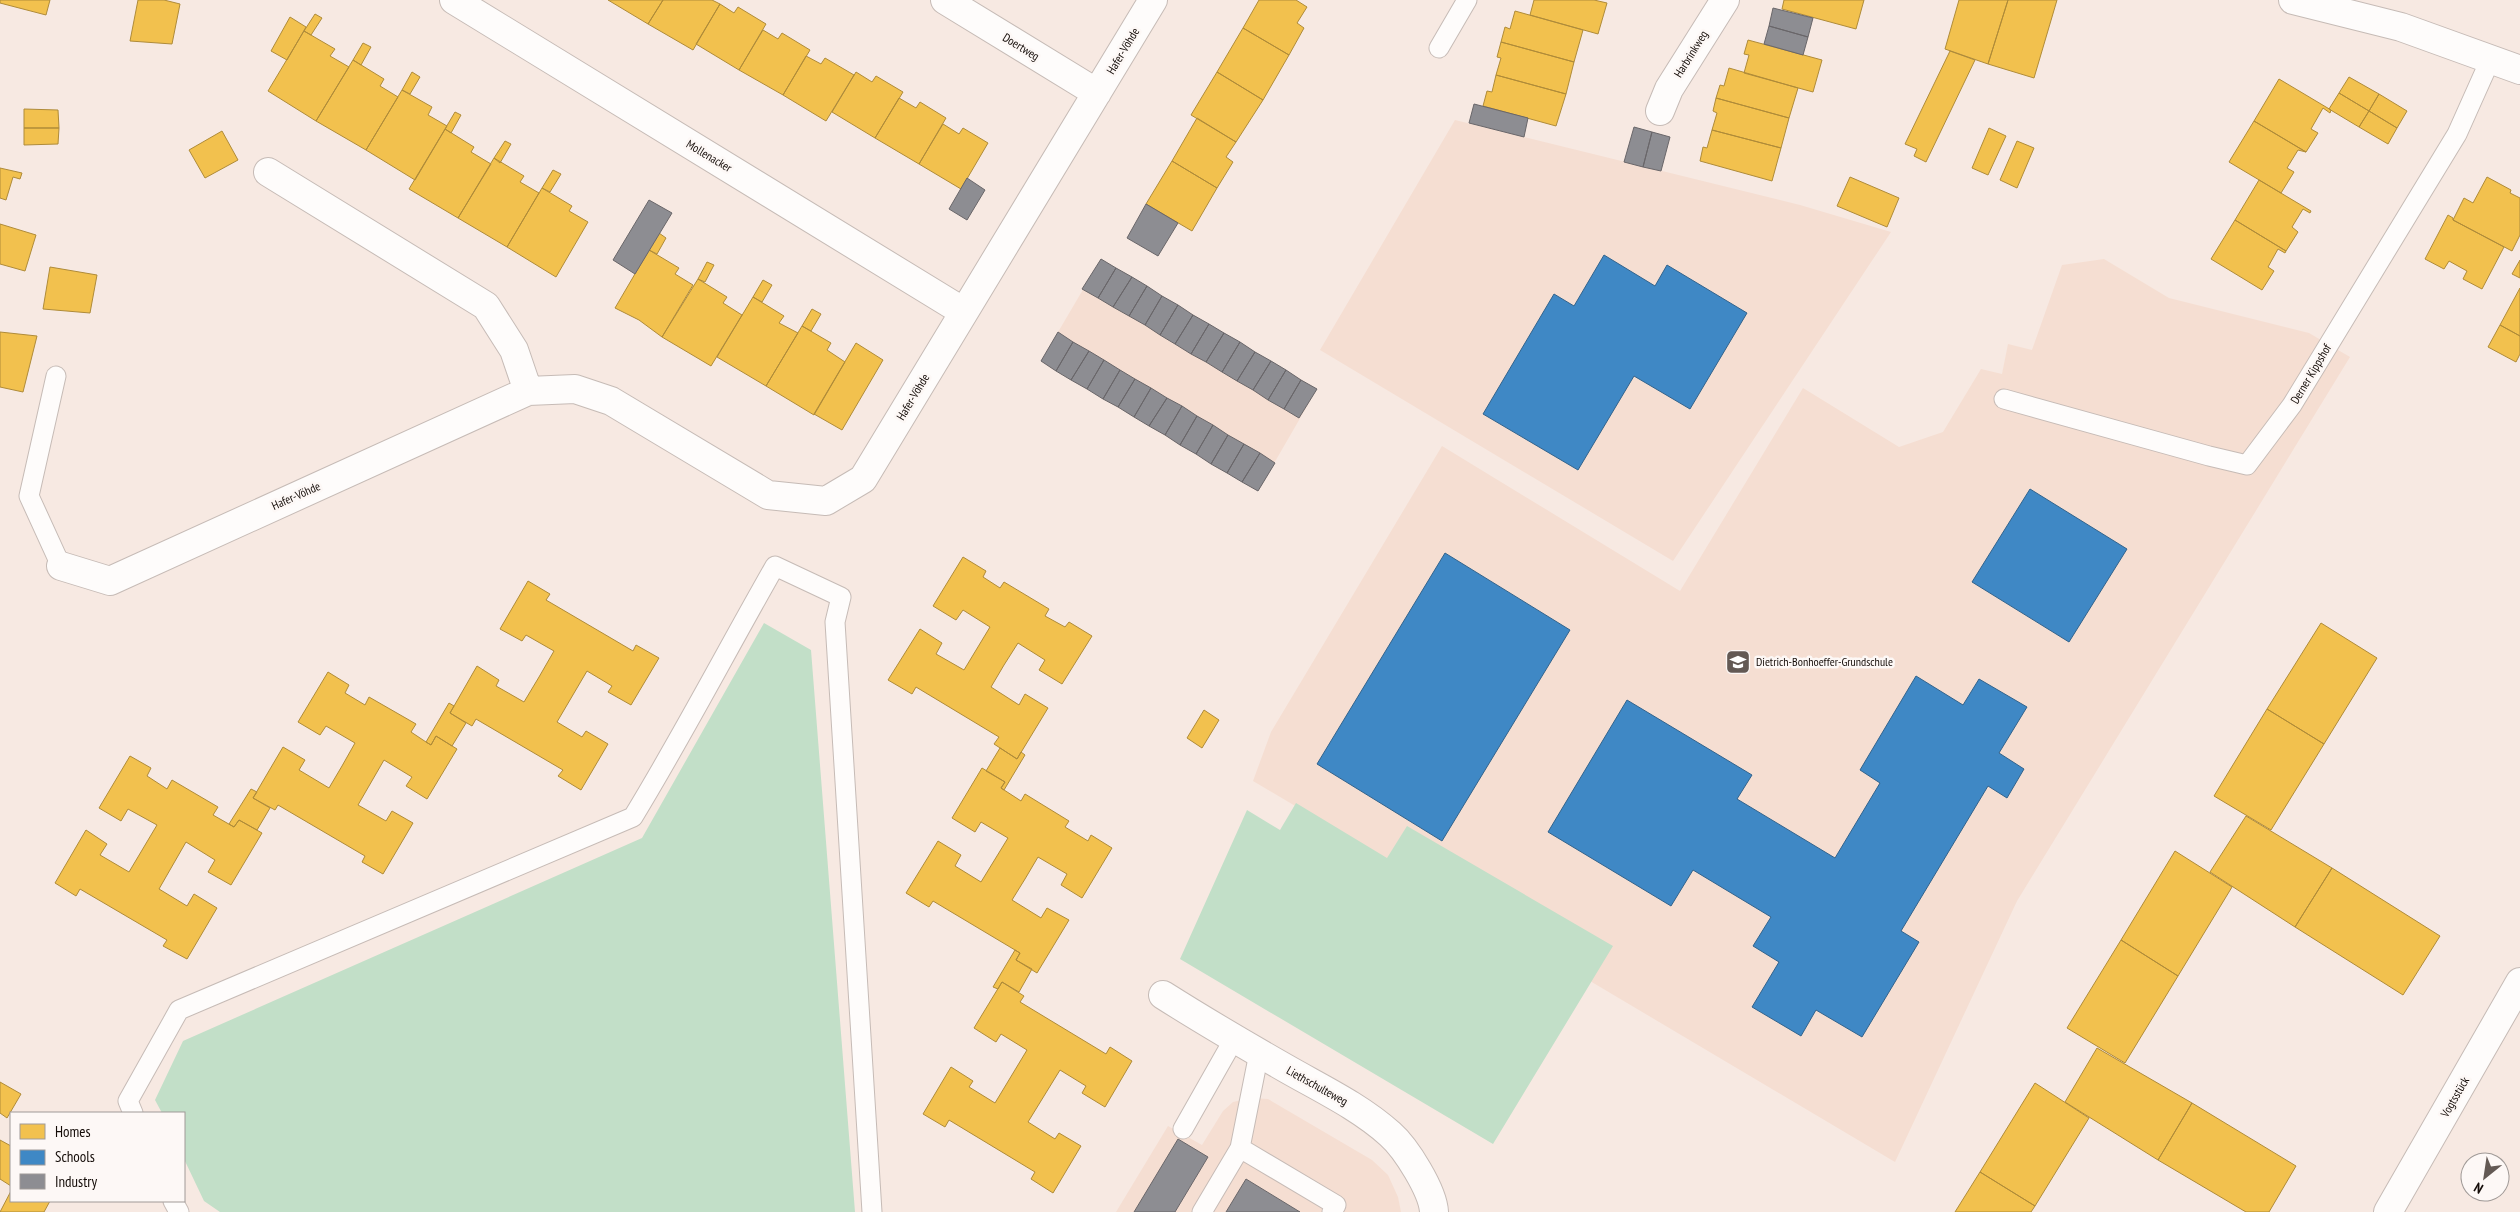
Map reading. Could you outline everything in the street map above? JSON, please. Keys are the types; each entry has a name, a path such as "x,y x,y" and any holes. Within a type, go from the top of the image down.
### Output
{"street":[{"name":"Mollenacker","path":"454,0 964,312"},
{"name":"Doertweg","path":"945,0 1097,93"},
{"name":"Hafer-Vöhde","path":"61,566 110,581 528,391 575,389 611,401 768,494 826,501 863,479 1153,0"},
{"name":"Harbrinkweg","path":"1660,111 1669,89 1725,0"},
{"path":"2293,0 2401,27 2520,70"},
{"path":"268,172 486,306 514,350 528,391"},
{"name":"Vogtsstück","path":"2388,1212 2520,982"},
{"name":"Liethschulteweg","path":"1163,995 1234,1039 1356,1108 1391,1135 1416,1168 1434,1204 1434,1212"}],"lane":[{"path":"1439,48 1467,0"},
{"name":"Derner Kippshof","path":"2004,399 2247,465 2292,406 2457,134 2491,58"},
{"path":"56,376 29,496 61,566"},
{"path":"133,1112 128,1101 179,1010 633,817 670,755 716,668 775,566 841,597 835,622 872,1212"},
{"path":"1183,1129 1234,1039"},
{"path":"1202,1212 1240,1148 1259,1053"},
{"path":"1240,1148 1336,1205 1332,1212"}],"shaded area":[{"path":"1455,120 1800,205 1891,232 1673,561 1320,350"},
{"path":"1101,259 1317,389 1258,491 1041,361"},
{"name":"Dietrich-Bonhoeffer-Grundschule","path":"2104,259 2169,298 2309,333 2350,357 2017,901 1895,1162 1253,781 1271,732 1442,446 1680,591 1803,388 1899,447 1943,432 1981,369 2002,374 2008,344 2032,350 2062,265"},
{"path":"1251,1098 1268,1099 1372,1160 1388,1175 1398,1197 1401,1212 1116,1212 1168,1126 1202,1145 1223,1111 1233,1102"}],"green space":[{"path":"764,623 811,650 855,1212 220,1212 204,1201 185,1161 185,1112 161,1112 155,1100 183,1041 642,838"},
{"path":"1296,803 1387,858 1407,826 1613,946 1493,1144 1180,959 1247,810 1280,830"}],"building: Homes":[{"path":"0,0 50,0 46,15 0,3"},
{"path":"138,0 164,0 180,4 172,44 130,41"},
{"path":"608,0 663,0 648,24"},
{"path":"663,0 712,0 720,4 693,50 648,24"},
{"path":"1259,0 1296,0 1307,7 1297,23 1304,28 1289,55 1243,28"},
{"path":"1534,0 1594,0 1607,3 1598,34 1530,15"},
{"path":"1784,0 1864,0 1856,29 1782,9"},
{"path":"1959,0 2008,0 1988,64 1945,49"},
{"path":"2008,0 2057,0 2034,78 1988,64"},
{"path":"720,4 734,13 738,7 766,24 739,70 696,44"},
{"path":"1515,11 1583,30 1574,62 1501,42 1505,27 1510,29"},
{"path":"315,14 322,18 311,35 304,31"},
{"path":"290,17 306,27 287,60 271,51"},
{"path":"1243,28 1289,55 1263,100 1217,72"},
{"path":"763,30 778,39 782,33 810,50 783,95 739,70"},
{"path":"304,31 335,49 330,56 349,67 316,121 268,91"},
{"path":"1748,40 1822,60 1813,92 1744,73 1749,55 1744,54"},
{"path":"1501,42 1574,62 1566,94 1496,75 1501,58 1497,57"},
{"path":"363,43 371,47 361,65 353,60"},
{"path":"1950,51 1975,60 1926,162 1914,156 1917,149 1905,144"},
{"path":"806,56 821,64 825,58 854,75 826,121 783,95"},
{"path":"353,60 384,79 380,86 398,97 366,150 316,121"},
{"path":"1729,68 1798,88 1789,118 1716,98 1720,85 1724,86"},
{"path":"412,72 420,77 410,94 402,90"},
{"path":"856,72 872,82 876,76 903,92 875,138 832,112"},
{"path":"1217,72 1263,100 1236,142 1191,115"},
{"path":"1496,75 1566,94 1556,126 1483,106 1487,91 1492,92"},
{"path":"2349,77 2379,94 2369,111 2339,93"},
{"path":"2279,79 2331,110 2330,113 2323,108 2311,129 2318,133 2306,152 2254,121"},
{"path":"402,90 432,107 428,115 447,126 415,180 366,150"},
{"path":"2339,93 2369,111 2359,127 2329,109"},
{"path":"2379,94 2407,111 2397,128 2369,111"},
{"path":"899,98 916,108 920,102 946,118 919,164 875,138"},
{"path":"1716,98 1789,118 1781,148 1712,130 1717,113 1713,111"},
{"path":"24,109 58,110 59,128 24,128"},
{"path":"2369,111 2397,128 2388,144 2359,127"},
{"path":"455,112 461,115 451,133 445,129"},
{"path":"1197,118 1236,142 1226,157 1233,162 1217,188 1172,161"},
{"path":"2254,121 2306,152 2298,150 2287,168 2294,172 2281,193 2229,162"},
{"path":"943,124 959,134 963,128 988,143 961,189 919,164"},
{"path":"24,128 59,128 58,144 24,145"},
{"path":"1989,128 2006,136 1988,175 1972,168"},
{"path":"445,129 474,147 471,152 491,164 458,218 409,189"},
{"path":"1712,130 1781,148 1772,181 1700,161 1703,147 1707,148"},
{"path":"222,131 238,160 205,178 189,150"},
{"path":"505,141 511,144 500,163 494,158"},
{"path":"2017,141 2034,148 2017,188 2000,180"},
{"path":"494,158 524,176 520,182 539,193 507,247 458,218"},
{"path":"1172,161 1217,188 1192,231 1146,204"},
{"path":"0,168 22,173 20,179 13,177 6,200 0,198"},
{"path":"553,170 561,174 550,192 542,188"},
{"path":"1850,177 1899,198 1887,227 1837,206"},
{"path":"2487,177 2511,190 2510,193 2520,198 2520,235 2512,251 2453,220 2464,198 2473,203"},
{"path":"2259,180 2311,211 2310,213 2303,209 2292,227 2298,232 2286,251 2235,220"},
{"path":"542,188 572,206 569,211 588,222 556,277 507,247"},
{"path":"2448,215 2453,220 2504,247 2482,289 2463,279 2467,271 2449,261 2444,269 2425,259"},
{"path":"2235,220 2286,251 2285,253 2278,249 2268,267 2274,271 2262,290 2211,259"},
{"path":"0,224 36,235 25,271 0,264"},
{"path":"659,233 666,238 657,254 649,250"},
{"path":"649,250 679,268 675,274 693,285 662,337 639,320 615,308"},
{"path":"2520,260 2520,278 2512,274"},
{"path":"707,262 714,265 705,282 698,279"},
{"path":"50,267 97,275 90,313 43,309"},
{"path":"698,279 727,297 723,303 742,315 711,366 662,337"},
{"path":"763,280 772,285 762,302 753,297"},
{"path":"2520,288 2520,336 2500,325"},
{"path":"753,297 784,316 779,323 798,333 766,386 717,357"},
{"path":"812,309 821,314 811,331 802,326"},
{"path":"2500,325 2520,336 2520,354 2516,362 2488,347"},
{"path":"802,326 831,343 827,350 845,362 814,415 766,386"},
{"path":"0,332 37,336 23,392 0,387"},
{"path":"856,343 883,360 842,430 814,414"},
{"path":"963,557 986,571 983,577 1000,588 1004,582 1049,609 1045,616 1065,627 1069,622 1092,636 1062,684 1039,670 1045,660 1018,643 1004,665 991,687 1019,705 1025,694 1048,708 1017,759 994,744 999,737 916,687 912,694 888,680 920,629 942,643 936,654 964,670 990,627 963,610 956,620 933,606"},
{"path":"528,581 550,594 546,600 633,651 636,645 659,658 631,705 608,692 612,686 587,671 557,722 582,737 586,731 608,744 581,790 558,776 563,770 476,719 472,726 450,713 477,666 499,680 496,686 524,702 539,677 554,651 526,635 522,641 500,629"},
{"path":"2321,623 2377,658 2324,744 2267,709"},
{"path":"328,672 349,685 345,693 365,705 369,697 416,724 411,732 431,745 436,736 457,749 427,799 406,786 412,777 384,760 358,805 386,821 392,811 413,823 383,874 362,862 365,856 278,805 275,810 253,798 283,747 305,760 299,770 329,788 355,743 326,726 320,735 298,722"},
{"path":"449,703 454,706 450,713 466,723 452,746 436,736 431,745 426,742"},
{"path":"2267,709 2324,744 2271,830 2214,796"},
{"path":"1204,710 1219,720 1202,748 1187,738"},
{"path":"1000,748 1017,759 1021,752 1025,755 1004,790 1001,788 1005,782 986,771"},
{"path":"130,756 151,768 147,776 167,789 172,780 218,807 213,815 234,827 239,820 262,833 231,885 208,872 215,860 186,842 159,889 187,906 194,894 217,908 187,959 163,946 167,940 80,889 76,896 55,883 86,830 107,844 100,855 129,872 157,825 128,809 121,821 99,808"},
{"path":"982,768 1005,782 1001,788 1021,801 1025,794 1069,821 1065,827 1088,841 1091,835 1112,848 1082,898 1061,885 1067,874 1038,857 1012,900 1041,918 1047,908 1069,920 1037,973 1016,960 1020,953 933,901 929,907 906,893 938,841 961,855 955,866 981,882 1008,838 981,822 975,832 952,818"},
{"path":"251,789 257,792 253,798 270,808 257,830 239,820 234,827 229,824"},
{"path":"2246,816 2332,868 2295,927 2210,872"},
{"path":"2175,851 2232,887 2178,976 2121,940"},
{"path":"2332,868 2440,936 2403,995 2295,927"},
{"path":"2121,940 2178,976 2125,1063 2067,1028"},
{"path":"1015,950 1020,953 1016,960 1032,969 1019,992 1002,982 998,989 993,987"},
{"path":"1002,982 1024,996 1020,1002 1106,1054 1110,1047 1132,1061 1105,1107 1082,1093 1086,1086 1060,1070 1028,1122 1055,1139 1059,1133 1081,1146 1053,1193 1031,1179 1035,1172 949,1120 945,1127 923,1114 951,1067 973,1081 969,1087 995,1103 1027,1050 1001,1034 996,1042 974,1028"},
{"path":"2097,1048 2192,1103 2158,1160 2065,1102"},
{"path":"0,1082 21,1094 7,1118 0,1113"},
{"path":"2035,1083 2089,1118 2035,1206 1980,1172"},
{"path":"2192,1103 2296,1166 2269,1212 2246,1212 2158,1160"},
{"path":"0,1140 10,1145 10,1185 0,1179"},
{"path":"1980,1172 2035,1206 2031,1212 1955,1212"},
{"path":"10,1193 10,1202 49,1202 44,1212 0,1212"}],"building: Schools":[{"path":"1604,255 1655,286 1667,265 1747,313 1690,409 1634,376 1578,470 1483,414 1554,294 1574,306"},
{"path":"2030,489 2127,549 2069,642 1972,582"},
{"path":"1445,553 1570,630 1442,841 1317,764"},
{"path":"1916,676 1963,705 1979,679 2027,707 1999,753 2024,769 2007,798 1988,786 1901,931 1919,942 1862,1037 1816,1010 1801,1036 1752,1007 1779,962 1753,946 1771,917 1693,870 1671,906 1548,832 1627,700 1752,775 1737,799 1835,858 1880,783 1860,770"}],"building: Industry":[{"path":"1773,8 1813,18 1808,37 1769,26"},
{"path":"1769,26 1808,37 1803,55 1764,44"},
{"path":"1474,104 1528,118 1524,137 1469,123"},
{"path":"1634,127 1652,132 1643,167 1624,162"},
{"path":"1652,132 1670,137 1661,171 1643,167"},
{"path":"967,178 985,190 967,220 949,209"},
{"path":"649,200 672,213 635,274 613,260"},
{"path":"1146,204 1178,223 1158,256 1127,238"},
{"path":"1101,259 1116,268 1098,298 1082,289"},
{"path":"1116,268 1132,277 1113,307 1098,298"},
{"path":"1132,277 1147,286 1129,316 1113,307"},
{"path":"1147,286 1162,296 1145,325 1129,316"},
{"path":"1162,296 1178,305 1160,335 1145,325"},
{"path":"1178,305 1193,315 1175,344 1160,335"},
{"path":"1193,315 1209,324 1191,354 1175,344"},
{"path":"1209,324 1224,333 1206,362 1191,354"},
{"path":"1058,332 1073,342 1056,371 1041,361"},
{"path":"1224,333 1240,342 1222,372 1206,362"},
{"path":"1073,342 1089,351 1071,380 1056,371"},
{"path":"1240,342 1255,352 1237,381 1222,372"},
{"path":"1089,351 1104,360 1087,389 1071,380"},
{"path":"1255,352 1271,361 1253,390 1237,381"},
{"path":"1104,360 1120,370 1103,399 1087,389"},
{"path":"1271,361 1286,370 1268,400 1253,390"},
{"path":"1120,370 1135,379 1118,407 1103,399"},
{"path":"1286,370 1301,380 1284,409 1268,400"},
{"path":"1135,379 1151,388 1134,417 1118,407"},
{"path":"1301,380 1317,389 1299,418 1284,409"},
{"path":"1151,388 1167,398 1149,426 1134,417"},
{"path":"1167,398 1182,406 1165,435 1149,426"},
{"path":"1182,406 1197,416 1180,445 1165,435"},
{"path":"1197,416 1213,425 1196,454 1180,445"},
{"path":"1213,425 1228,435 1211,464 1196,454"},
{"path":"1228,435 1244,444 1227,473 1211,464"},
{"path":"1244,444 1260,453 1242,482 1227,473"},
{"path":"1260,453 1275,463 1258,491 1242,482"},
{"path":"1178,1139 1208,1157 1175,1212 1134,1212"},
{"path":"1246,1179 1300,1212 1226,1212"}],"place":[{"name":"Dietrich-Bonhoeffer-Grundschule","path":"1738,662"}]}
